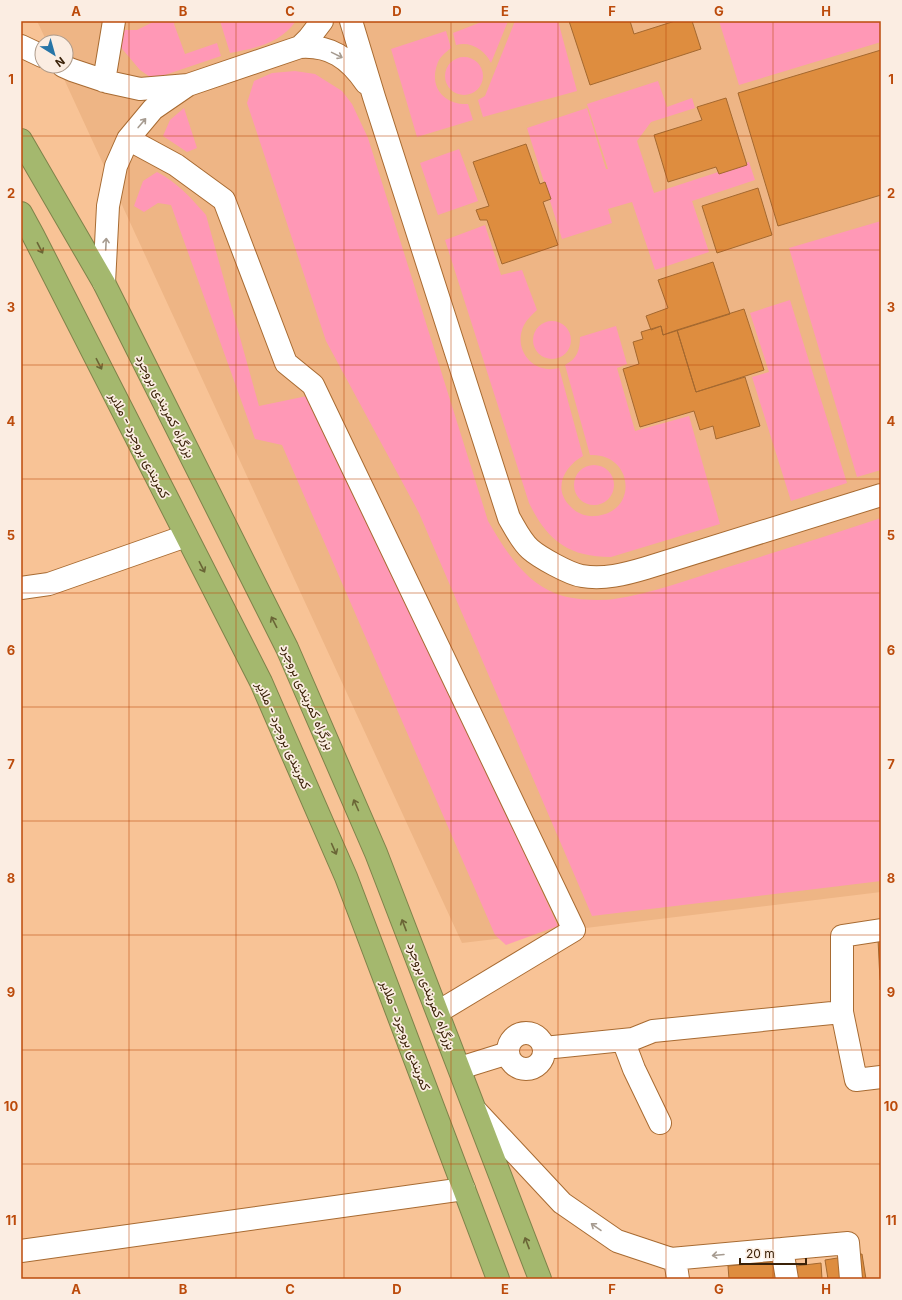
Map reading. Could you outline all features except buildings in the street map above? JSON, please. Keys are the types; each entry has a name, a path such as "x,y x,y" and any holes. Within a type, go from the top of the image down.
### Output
{"highway":[{"name":"بزرگراه کمربندی بروجرد","path":"21,140 104,283 287,648 376,853 477,1112 540,1279"},
{"name":"کمربندی بروجرد - ملایر","path":"21,213 261,682 346,877 498,1279"}],"lane":[{"path":"104,81 114,21"},
{"path":"300,47 322,21"},
{"path":"351,21 509,518 519,535 530,549 564,570 582,576 622,575 881,495"},
{"path":"21,46 34,52"},
{"path":"74,71 104,81 140,89 188,85 300,47 310,46 323,48 341,56 355,67 366,82 374,97"},
{"path":"104,283 108,206 116,166 128,139 153,109 188,85"},
{"path":"128,139 176,164 224,200 286,363 313,385 574,930 438,1012"},
{"path":"21,588 49,584 186,536"},
{"path":"881,930 842,936 842,1012 856,1080 881,1077"},
{"path":"460,1068 508,1053 508,1045 511,1040 515,1036 527,1032 538,1036 542,1041 544,1048 633,1039 653,1032 842,1012"},
{"path":"624,1040 634,1069 660,1123"},
{"path":"477,1112 562,1203 617,1241 671,1259 677,1269 782,1249 848,1243 851,1279"},
{"path":"21,1251 464,1189"},
{"path":"782,1249 787,1279"}],"shaded area":[{"path":"37,21 881,21 881,892 462,943 62,74 74,74 74,34 43,34"},
{"path":"155,21 175,21 174,24 185,54 217,43 221,56 153,79 140,70 118,44 120,30 137,30"},
{"path":"220,21 296,21 289,29 275,40 258,47 230,53"},
{"path":"484,21 508,21 491,63 485,54 477,48 467,44 456,45 453,33"},
{"path":"515,21 558,21 577,91 483,117 478,100 485,96"},
{"path":"719,21 881,21 881,42 739,85"},
{"path":"446,31 451,48 442,55 438,62 435,73 437,88 441,94 452,102 468,104 473,120 417,137 391,49"},
{"path":"460,57 468,57 478,62 482,69 482,83 478,90 468,95 460,95 450,90 448,87 445,80 445,72 450,62 453,60"},
{"path":"295,71 315,74 342,91 352,104 368,138 488,521 516,564 535,582 545,589 570,598 586,600 614,599 672,585 881,518 881,881 592,916 419,513 326,341 247,103 254,81 272,73"},
{"path":"658,81 667,107 692,98 695,108 651,122 637,141 654,193 749,162 755,180 692,201 709,252 655,270 632,202 608,209 612,223 562,239 527,128 587,108 606,169 608,169 587,104"},
{"path":"184,108 197,148 187,152 163,136 170,120"},
{"path":"459,149 478,201 438,215 420,163"},
{"path":"157,172 178,186 206,215 259,406 312,395 558,926 506,945 495,935 282,445 255,439 171,205 158,203 144,212 134,206 143,181"},
{"path":"881,221 881,470 857,477 789,248"},
{"path":"485,225 501,275 522,270 537,310 524,325 521,334 523,351 533,364 541,368 559,368 583,456 566,471 561,485 565,499 570,506 581,514 595,516 609,512 619,505 624,495 626,484 623,473 616,463 605,457 590,455 565,365 569,363 577,354 580,337 616,326 627,364 617,368 635,431 689,416 720,524 611,557 583,554 571,550 561,544 543,527 529,503 445,240"},
{"path":"790,300 847,483 791,501 752,377 769,372 750,313"},
{"path":"548,321 556,321 566,326 570,333 570,347 566,354 556,359 548,359 538,354 536,351 533,344 533,336 538,326 541,324"},
{"path":"594,465 602,467 608,471 612,477 614,485 612,493 608,499 602,503 594,505 586,503 580,499 576,493 574,485 576,477 580,471 586,467"}]}
